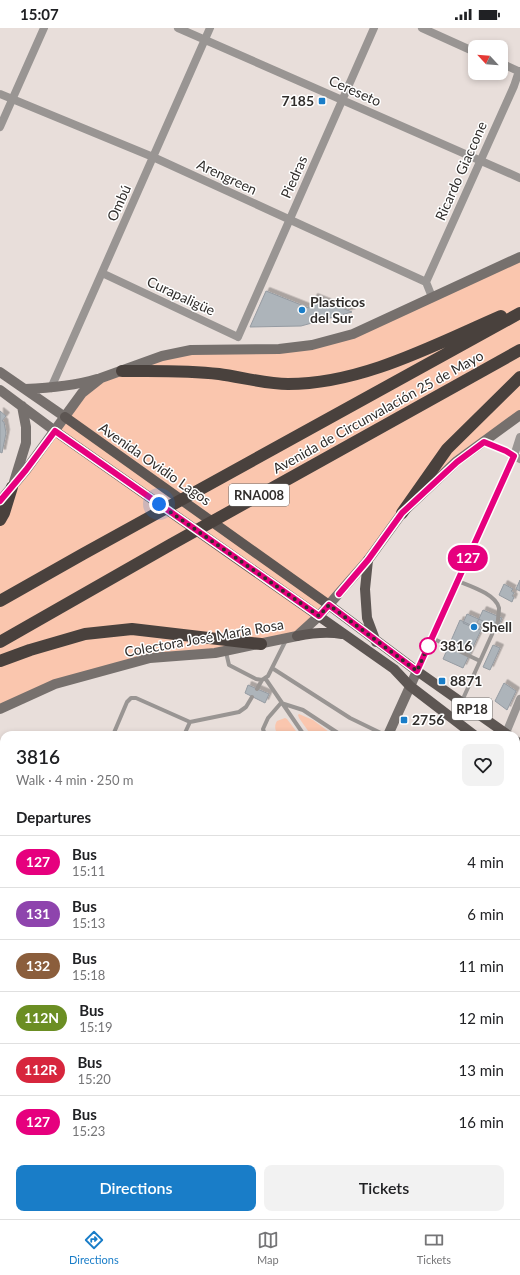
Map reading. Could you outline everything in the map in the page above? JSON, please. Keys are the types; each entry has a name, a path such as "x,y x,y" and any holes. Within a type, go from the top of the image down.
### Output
{"highway":[{"path":"122,371 186,370 287,384 315,382 370,370 413,356 441,342 520,308"},
{"name":"Avenida de Circunvalación 25 de Mayo","path":"0,601 520,313"},
{"name":"Avenida de Circunvalación 25 de Mayo","path":"0,642 170,545 520,350"},
{"path":"402,513 447,449 520,377"},
{"path":"0,520 4,513 12,487"},
{"path":"0,661 30,650 85,634 132,629 261,644"}],"main road":[{"path":"25,389 51,388 78,384 122,371 162,356 191,350 279,349 312,345 353,334 520,257"},
{"name":"Avenida Ovidio Lagos","path":"0,372 329,605 376,642 503,731"},
{"path":"0,501 55,431 82,393 101,378"},
{"path":"0,390 55,431"},
{"path":"12,487 26,443 26,427 22,406"},
{"name":"Colectora José María Rosa","path":"0,709 54,684 150,658 225,651 292,637 319,616 329,605 368,560 402,513 457,462 520,414"},
{"name":"RP18","path":"55,431 394,669 410,686 469,731"},
{"path":"368,560 365,589 367,618 376,642"},
{"name":"RP18","path":"292,637 315,632 329,632 346,635"},
{"path":"390,731 417,671"}],"street":[{"path":"0,127 44,28"},
{"name":"Cereseto","path":"178,28 520,178"},
{"name":"Ombú","path":"51,388 210,28"},
{"name":"Piedras","path":"238,337 374,28"},
{"path":"422,28 468,49"},
{"path":"508,66 520,71"},
{"name":"Ricardo Giaccone","path":"426,282 520,71"},
{"name":"Arengreen","path":"0,94 154,157 426,282"},
{"name":"Curapaligüe","path":"102,273 238,337"},
{"path":"426,282 432,297"},
{"path":"238,337 241,350"},
{"path":"417,671 517,458 520,437"},
{"path":"484,442 506,451 517,458"},
{"path":"508,731 520,700"}],"lane":[{"path":"458,581 481,590 492,597 499,607 498,621 462,701"},
{"path":"257,689 263,679 268,676 292,637"},
{"path":"432,638 480,661"},
{"path":"225,651 230,665 256,679 263,679"},
{"path":"272,668 350,718 377,731"},
{"path":"263,679 301,731"},
{"path":"115,731 127,702 131,698 136,698 190,722 239,712 246,707 252,697"},
{"path":"264,731 263,729 268,718 281,703"},
{"path":"281,703 303,710 335,731"},
{"path":"186,731 190,722"}],"shaded area":[{"path":"520,257 520,415 402,513 297,636 150,658 55,684 0,709 0,501 55,431 101,378 162,356 279,349 353,334"},
{"path":"299,714 313,720 328,731 308,731 298,715"},
{"path":"285,718 287,719 296,731 276,731 275,725 277,721"}],"building":[{"name":"Plasticos del Sur","path":"266,291 309,308 314,297 352,312 301,326 250,327"},
{"path":"0,411 6,416 2,421 4,422 6,433 2,453 0,452"},
{"path":"520,580 520,591 516,589"},
{"path":"504,584 513,589 511,591 514,593 512,596 514,597 512,602 499,595"},
{"path":"483,610 502,618 496,631 477,623"},
{"path":"467,614 483,621 479,630 463,623"},
{"path":"460,620 481,630 463,668 443,659"},
{"path":"493,645 500,648 490,670 483,667"},
{"path":"504,683 516,691 507,710 495,701"},
{"path":"248,685 269,694 265,703 245,693"}],"bus line":[{"name":"127","path":"0,501 26,470 55,431 319,616 329,605 376,642 417,671 514,456 484,442 457,462 402,513 368,560 339,594"}],"place":[{"name":"7185","path":"322,101"},
{"name":"Plasticos del Sur","path":"302,310"},
{"name":"Shell","path":"474,627"},
{"name":"3816","path":"428,646"},
{"name":"8871","path":"442,681"},
{"name":"2756","path":"404,720"}],"route":[{"path":"159,504 319,616 329,605 376,642 417,671 428,646"}]}
